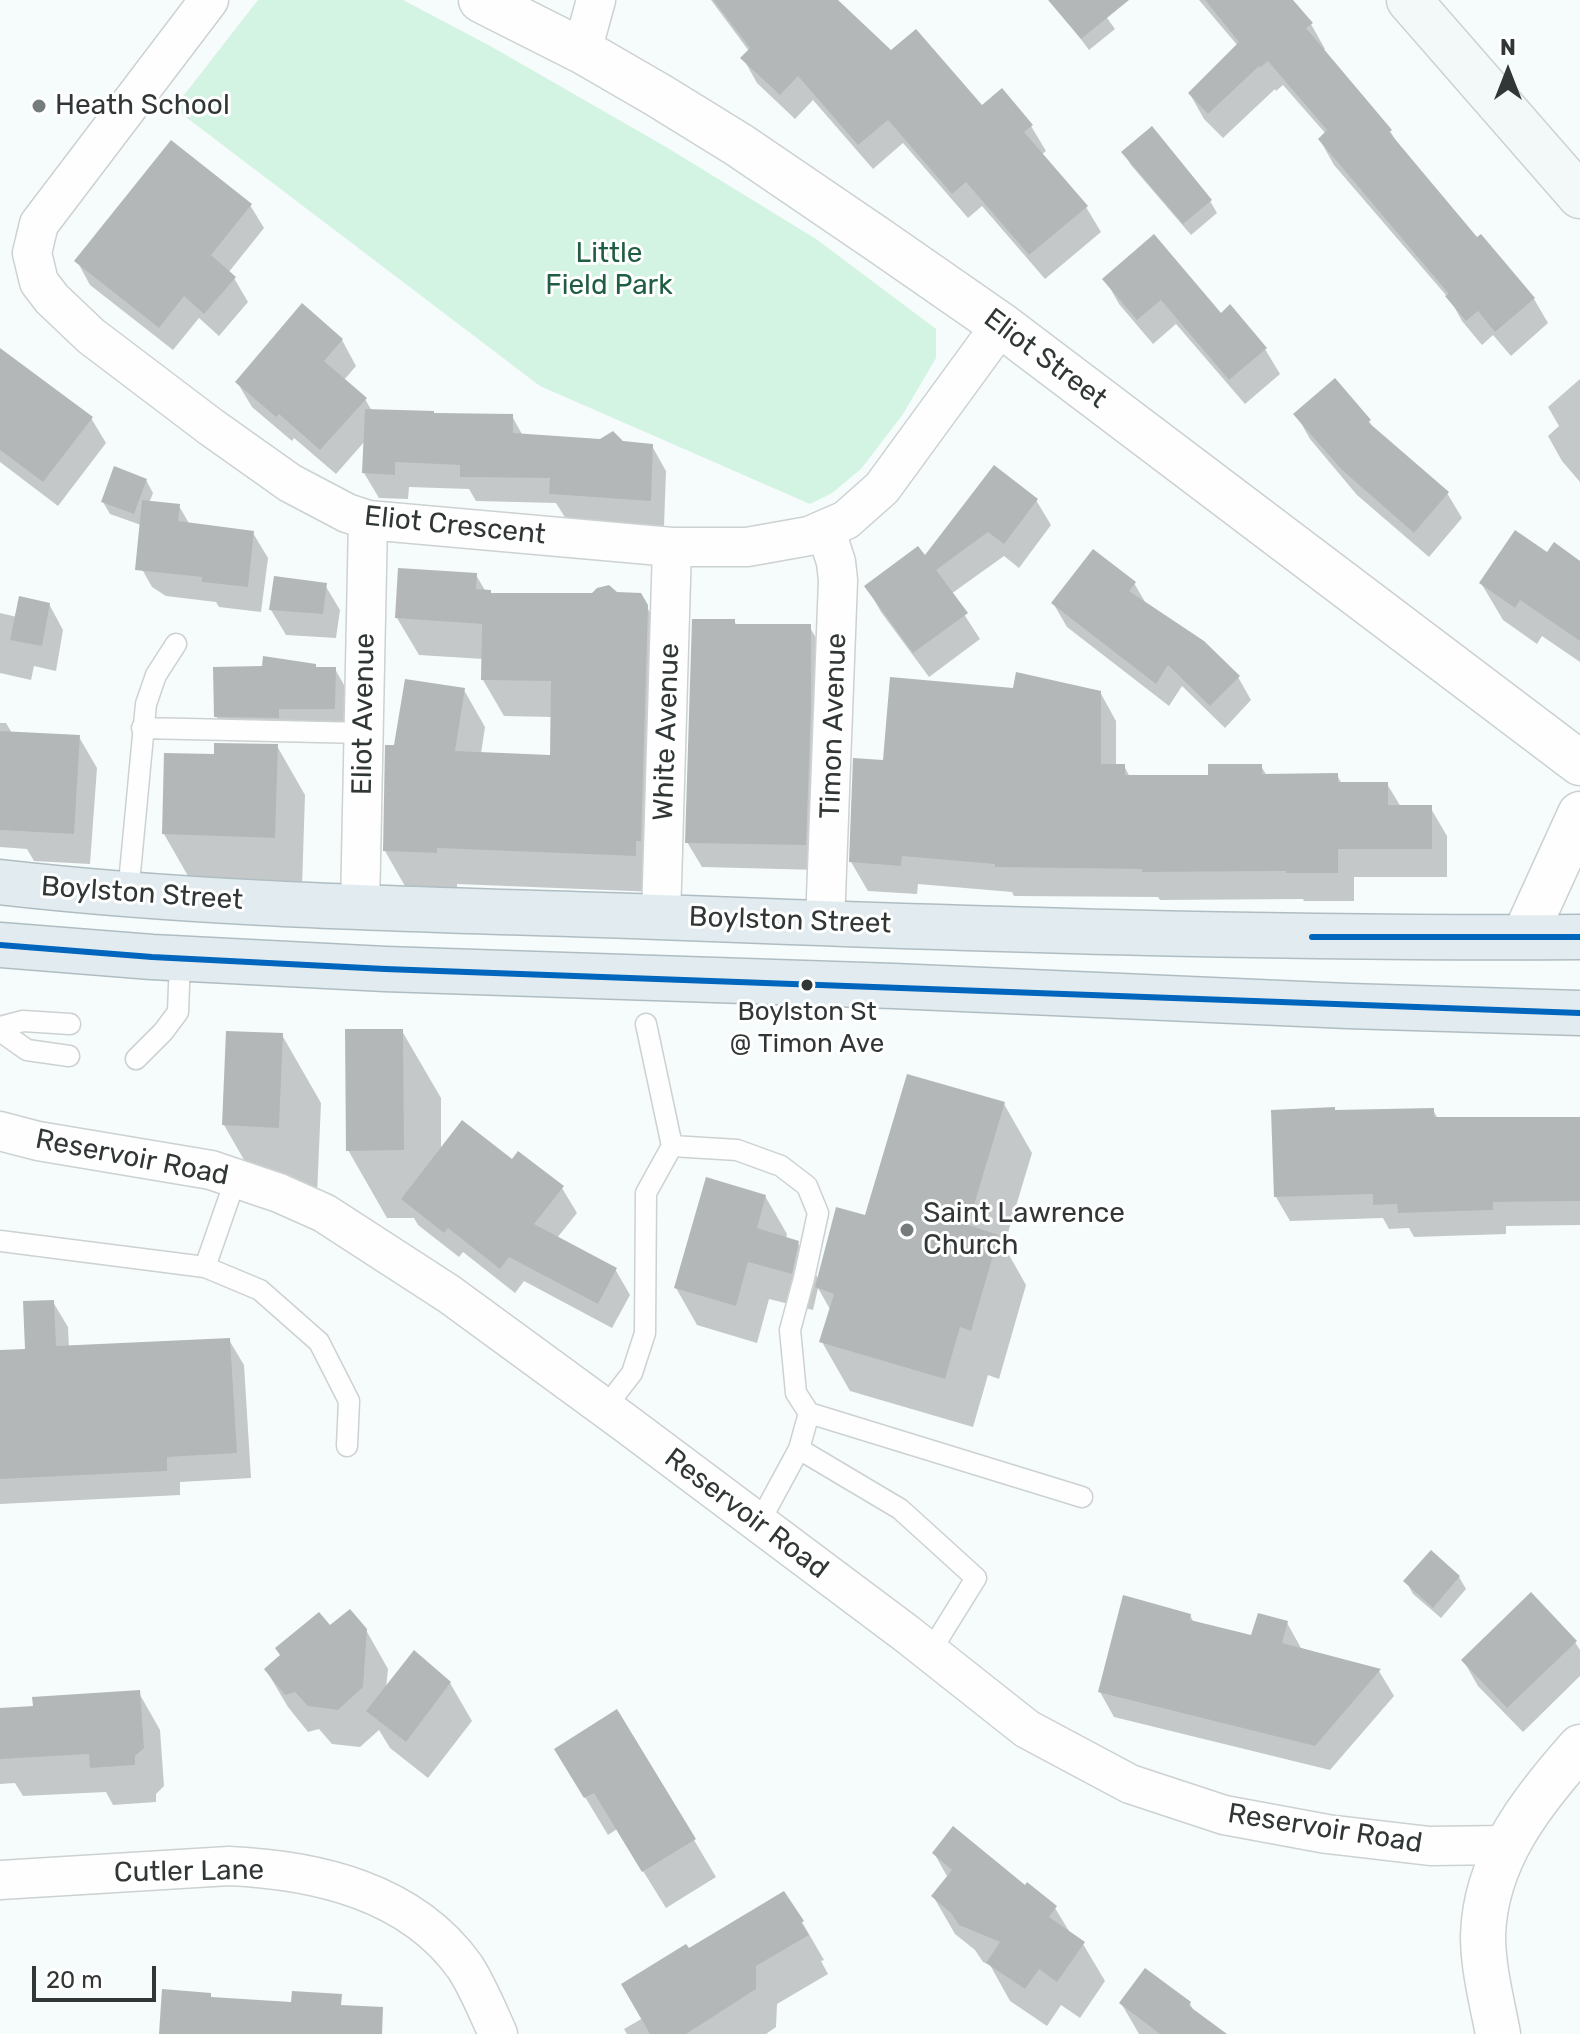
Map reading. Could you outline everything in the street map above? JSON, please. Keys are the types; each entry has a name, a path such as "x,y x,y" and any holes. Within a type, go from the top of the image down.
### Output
{"highway":[{"name":"Boylston Street","path":"0,882 128,894 360,908 1205,935 1580,937"},
{"path":"0,945 180,959 399,970 1580,1013"}],"main road":[{"path":"1409,0 1580,196"}],"street":[{"name":"Eliot Crescent","path":"209,0 39,224 32,253 35,273 44,291 91,336 290,483 347,513 368,520 672,547 747,547 795,540 826,531 856,513 882,488 1001,325"},
{"name":"Eliot Street","path":"481,0 582,51 739,145 1001,325 1580,763"},
{"path":"582,51 596,0"},
{"name":"Eliot Avenue","path":"360,908 368,520"},
{"name":"Timon Avenue","path":"825,923 838,580 826,531"},
{"name":"White Avenue","path":"661,917 672,547"},
{"path":"1524,937 1580,814"},
{"name":"Reservoir Road","path":"0,1131 38,1141 189,1165 279,1193 324,1213 449,1294 605,1408 930,1652 1027,1729 1143,1788 1224,1815 1327,1834 1430,1846 1507,1845"},
{"path":"1498,2034 1483,1936 1490,1886 1507,1845 1537,1796 1580,1747"},
{"name":"Cutler Lane","path":"0,1880 229,1866 300,1873 364,1890 417,1918 437,1936 465,1968 498,2034"}],"lane":[{"path":"128,894 146,704 156,675 176,644"},
{"path":"142,728 364,733"},
{"path":"136,1059 178,1012 180,959"},
{"path":"0,1029 23,1021 70,1024"},
{"path":"605,1408 632,1373 645,1333 646,1193 672,1146 646,1024"},
{"path":"0,1029 27,1050 69,1056"},
{"path":"138,1029 163,1032"},
{"path":"672,1146 737,1150 781,1166 807,1186 818,1213 790,1330 796,1393 809,1413 1082,1497"},
{"path":"205,1267 236,1178"},
{"path":"0,1241 205,1267 260,1290 319,1342 349,1401 347,1446"},
{"path":"759,1523 799,1449 809,1413"},
{"path":"799,1449 900,1509 976,1578 930,1652"}],"green space":[{"name":"Little Field Park","path":"258,0 403,0 666,147 816,239 936,329 936,358 903,414 861,469 832,493 810,504 540,386 174,108"}],"building":[{"path":"713,0 838,0 891,50 916,29 982,105 1002,88 1033,125 1024,132 1088,206 1029,255 966,182 952,194 888,120 858,145 798,76 780,95 740,58 750,48"},
{"path":"1048,0 1129,0 1081,39"},
{"path":"1205,0 1293,0 1313,23 1306,28 1392,130 1389,132 1477,237 1481,234 1535,298 1495,332 1478,311 1466,321 1445,296 1449,294 1318,139 1327,130 1268,61 1208,114 1188,93 1239,42"},
{"path":"1152,126 1212,200 1183,224 1121,152"},
{"path":"171,140 252,204 211,255 236,277 204,314 184,296 159,328 74,261"},
{"path":"1154,234 1221,313 1230,304 1267,348 1229,380 1161,300 1137,320 1102,279"},
{"path":"302,303 343,339 324,361 367,398 320,450 279,414 276,417 235,382"},
{"path":"0,348 93,417 43,482 0,450"},
{"path":"1335,378 1371,420 1368,422 1449,492 1414,533 1341,469 1293,414"},
{"path":"365,409 513,414 513,433 600,439 613,431 623,441 653,444 651,501 549,494 550,478 460,477 460,465 395,462 395,475 362,473"},
{"path":"994,465 1038,499 1004,544 988,532 936,570 968,613 913,653 864,586 918,546 925,555"},
{"path":"114,466 147,479 134,514 101,502"},
{"path":"142,500 180,504 178,521 254,531 248,587 202,582 202,577 135,570"},
{"path":"1515,530 1547,552 1554,542 1580,561 1580,641 1520,600 1515,608 1479,583"},
{"path":"1093,549 1136,582 1129,591 1204,641 1240,676 1210,706 1168,665 1156,684 1051,603"},
{"path":"398,568 477,573 476,589 491,590 491,593 592,593 609,585 617,592 641,593 648,605 641,841 636,841 636,856 437,848 437,853 383,851 385,745 394,745 405,679 465,688 455,751 550,755 551,681 481,680 482,624 395,618"},
{"path":"274,576 327,583 323,614 269,610"},
{"path":"19,596 50,603 42,646 10,640"},
{"path":"692,619 735,619 735,624 811,624 806,845 685,843"},
{"path":"263,656 316,664 316,667 336,667 335,709 279,709 279,718 214,717 213,667 262,666"},
{"path":"1016,672 1101,691 1101,764 1125,764 1125,775 1208,775 1208,764 1262,764 1262,774 1338,773 1338,782 1388,782 1388,805 1432,805 1432,849 1338,849 1338,873 1142,872 1142,869 995,867 995,864 902,856 901,866 849,862 853,758 883,760 890,677 1013,688"},
{"path":"0,731 80,735 74,834 0,830"},
{"path":"214,743 278,744 275,838 162,834 164,753 214,754"},
{"path":"345,1029 403,1029 404,1150 346,1151"},
{"path":"226,1031 283,1033 279,1128 222,1125"},
{"name":"Saint Lawrence Church","path":"907,1074 1005,1102 968,1225 999,1235 971,1331 960,1327 945,1379 819,1342 834,1294 815,1287 836,1207 865,1215"},
{"path":"1335,1107 1335,1110 1434,1108 1434,1117 1580,1117 1580,1201 1493,1202 1493,1210 1398,1213 1397,1204 1373,1205 1373,1194 1274,1197 1271,1110"},
{"path":"462,1120 512,1159 518,1151 564,1186 534,1224 617,1268 598,1304 509,1257 500,1269 448,1228 444,1233 401,1199"},
{"path":"706,1177 766,1195 757,1228 799,1241 792,1274 748,1262 736,1306 674,1288"},
{"path":"54,1300 56,1346 230,1338 237,1453 167,1457 167,1471 0,1479 0,1350 25,1349 23,1301"},
{"path":"1431,1550 1460,1576 1433,1608 1403,1581"},
{"path":"1531,1592 1577,1641 1507,1708 1461,1660"},
{"path":"1123,1595 1191,1614 1190,1620 1251,1635 1258,1613 1288,1621 1282,1643 1381,1669 1315,1746 1098,1692"},
{"path":"350,1609 367,1629 363,1687 338,1710 308,1706 295,1692 285,1695 264,1669 280,1655 275,1648 319,1612 330,1625"},
{"path":"414,1650 451,1682 406,1742 366,1711"},
{"path":"140,1690 144,1748 135,1756 135,1765 90,1768 89,1754 0,1759 0,1708 33,1706 32,1697"},
{"path":"617,1709 696,1839 642,1872 594,1793 584,1798 554,1749"},
{"path":"953,1826 1025,1885 1027,1882 1057,1906 1049,1917 1085,1942 1057,1982 1039,1969 1025,1989 986,1963 1000,1942 959,1925 951,1913 931,1896 952,1870 932,1853"},
{"path":"784,1891 804,1921 801,1923 809,1935 756,1966 756,1989 686,2034 650,2034 621,1984 686,1944 689,1948"},
{"path":"1145,1968 1227,2034 1160,2034 1119,2003"},
{"path":"162,1989 211,1993 211,1997 291,2002 292,1991 342,1994 341,2005 383,2007 382,2034 159,2034"}],"transit line":[{"path":"1312,937 1580,937"},
{"path":"0,945 152,957 385,969 1580,1013"}],"place":[{"name":"Heath School","path":"39,106"},
{"name":"Boylston St @ Timon Ave","path":"807,985"},
{"name":"Saint Lawrence Church","path":"907,1230"}]}
